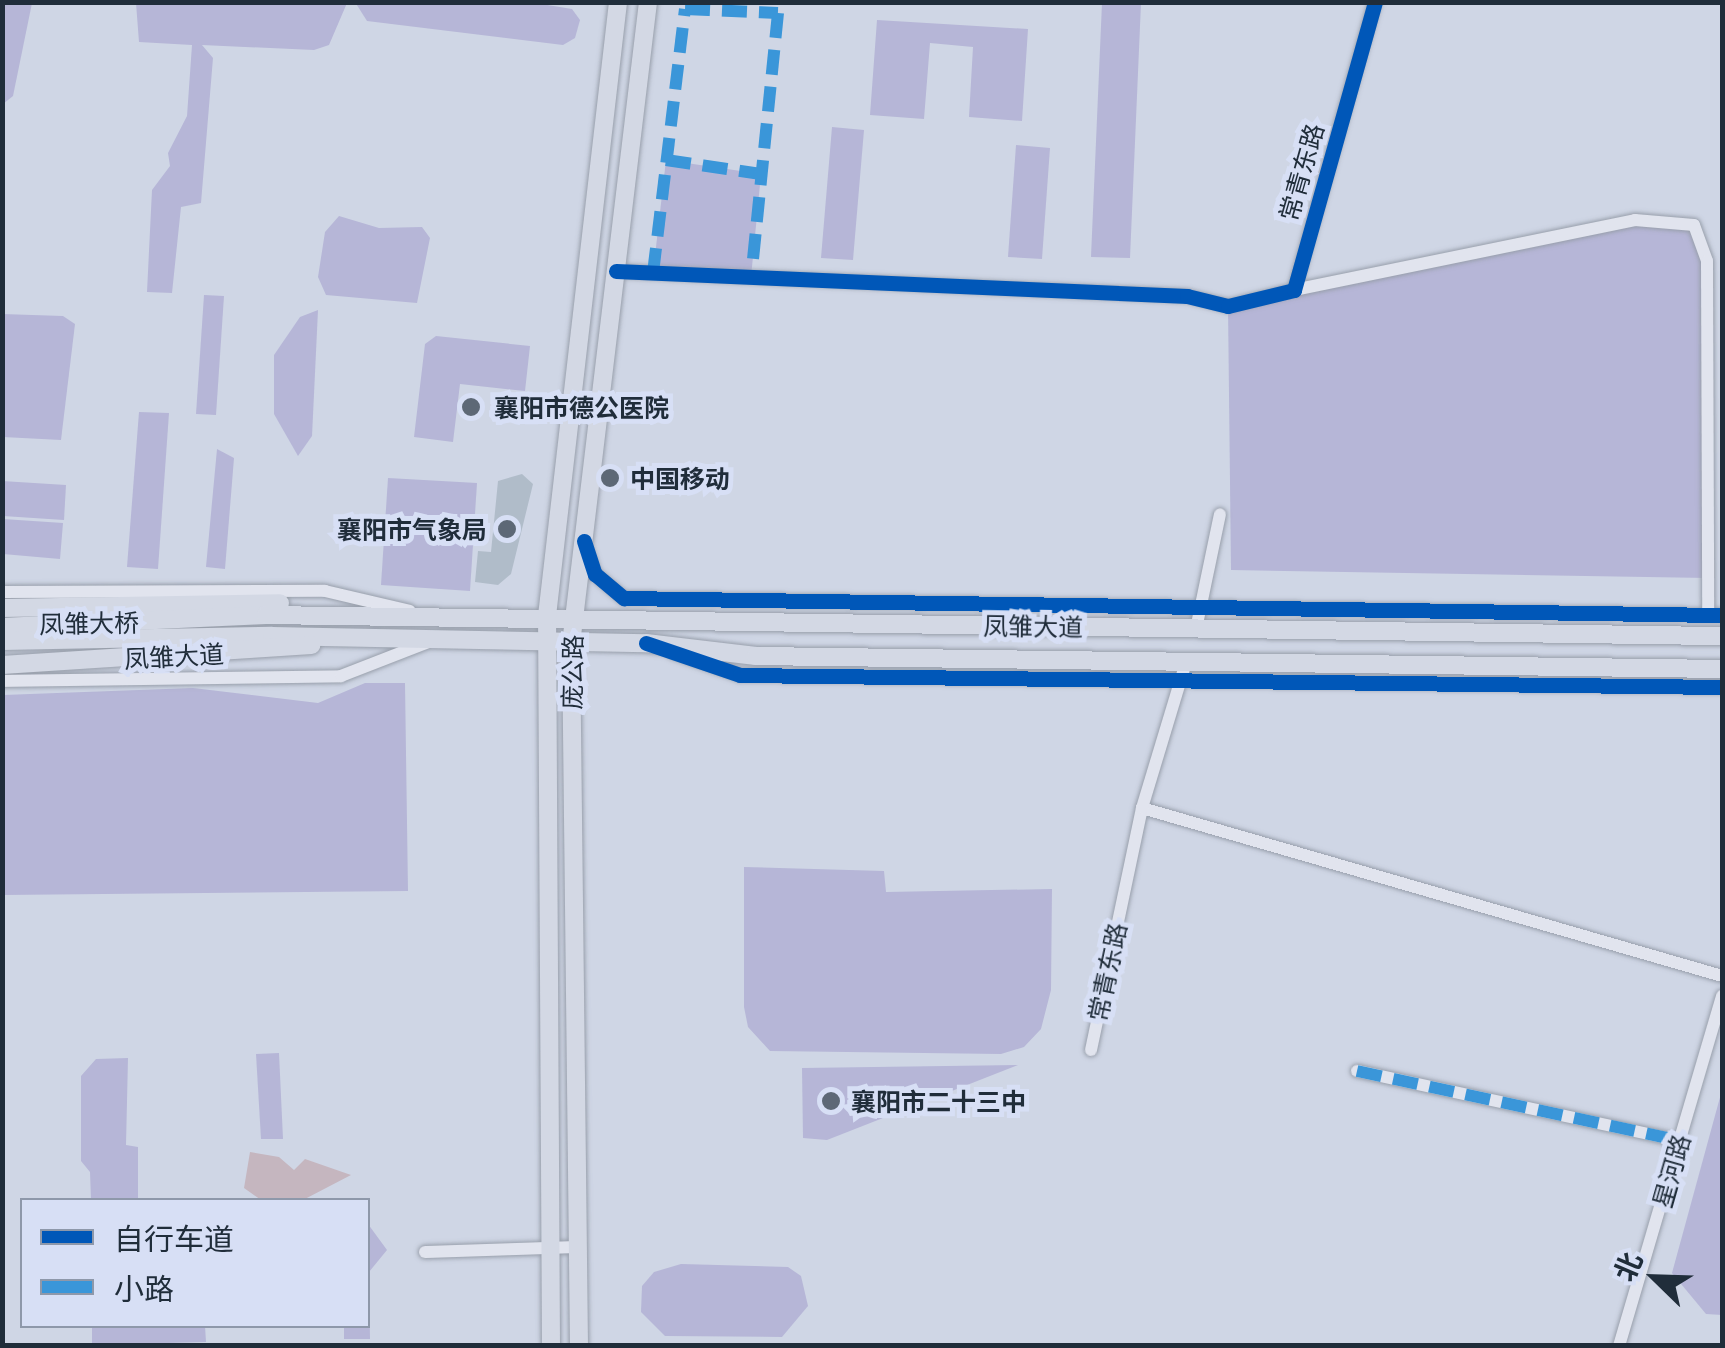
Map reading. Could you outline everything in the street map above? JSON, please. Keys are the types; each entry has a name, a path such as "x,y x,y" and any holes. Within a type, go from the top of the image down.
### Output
{"main road":[{"name":"庞公路","path":"551,1346 546,644 618,2"},
{"name":"庞公路","path":"579,1346 571,644 648,2"},
{"name":"凤雏大道","path":"2,608 290,603 343,617"},
{"name":"凤雏大道","path":"175,628 343,617 548,616 1722,636"},
{"name":"凤雏大桥","path":"2,627 175,628"},
{"name":"凤雏大道","path":"175,628 430,642 646,642 756,656 1722,669"},
{"name":"凤雏大桥","path":"2,640 175,628"},
{"name":"凤雏大道","path":"2,665 344,639"}],"street":[{"name":"常青东路","path":"1294,290 1375,2"},
{"path":"584,541 595,574 624,598 1201,610 1716,615 1707,261 1694,224 1635,220 1228,306 1187,296 616,271"},
{"path":"1196,629 1220,514"},
{"path":"2,592 325,591 432,616"},
{"path":"946,624 1021,606"},
{"path":"1280,610 1368,632"},
{"path":"2,682 341,676 430,642"},
{"path":"646,642 740,675 1722,687"},
{"path":"928,676 1007,659"},
{"name":"常青东路","path":"1091,1050 1142,808 1186,662"},
{"path":"1227,682 1301,663"},
{"path":"1142,808 1722,976"},
{"name":"星河路","path":"1619,1346 1722,996"},
{"path":"1357,1071 1680,1141"},
{"path":"425,1252 578,1247"}],"shaded area":[{"path":"3,2 32,3 13,96 3,104"},
{"path":"355,2 535,3 572,9 580,20 575,38 563,45 367,21"},
{"path":"136,3 347,3 329,45 314,50 202,45 213,58 201,203 181,207 172,293 147,292 152,190 170,166 168,153 187,116 192,45 139,42"},
{"path":"1102,3 1141,3 1130,258 1091,257"},
{"path":"877,20 1028,29 1022,121 969,117 973,47 930,43 924,119 870,115"},
{"path":"832,127 864,130 853,260 821,258"},
{"path":"1016,145 1050,148 1042,259 1008,257"},
{"path":"666,160 761,174 751,277 653,273"},
{"path":"339,216 379,228 422,227 430,238 417,303 326,295 318,277 325,232"},
{"path":"1635,220 1679,221 1703,239 1708,578 1231,570 1228,306"},
{"path":"204,295 224,296 216,415 196,414"},
{"path":"318,310 312,436 298,456 274,414 274,355 300,317"},
{"path":"2,314 63,316 75,324 61,440 3,437"},
{"path":"436,336 530,346 525,391 460,384 453,442 414,437 425,344"},
{"path":"139,412 169,413 158,569 127,567"},
{"path":"217,449 234,458 225,569 206,567"},
{"path":"388,478 477,483 470,591 381,585"},
{"path":"2,481 66,485 64,520 3,516"},
{"path":"3,519 63,523 60,559 3,554"},
{"path":"365,683 405,683 408,891 3,895 3,695 193,688 318,703"},
{"path":"744,867 884,871 886,892 1052,889 1051,990 1041,1029 1024,1047 1001,1054 770,1051 748,1027 744,1007"},
{"path":"279,1053 283,1139 261,1139 256,1054"},
{"path":"128,1058 126,1145 138,1147 138,1198 91,1198 90,1172 81,1161 81,1076 96,1059"},
{"path":"1018,1065 827,1140 803,1138 802,1068"},
{"path":"1722,1090 1722,1315 1706,1314 1672,1273"},
{"path":"250,1152 279,1157 294,1170 305,1159 351,1175 307,1198 258,1198 244,1188"},
{"path":"370,1227 387,1250 370,1271"},
{"path":"681,1264 788,1267 801,1276 808,1306 782,1337 665,1336 641,1312 642,1286 654,1272"},
{"path":"92,1328 205,1328 206,1342 92,1345"},
{"path":"344,1328 370,1328 370,1339 344,1339"}],"building":[{"name":"襄阳市气象局","path":"522,474 533,484 511,574 498,585 475,582 478,551 491,552 498,481"}],"marked path":[{"path":"653,273 685,9 778,13 751,277"},
{"path":"666,160 761,174"},
{"path":"1357,1071 1680,1141"}],"cycle path":[{"path":"616,271 1187,296 1228,306 1294,290 1375,2"},
{"path":"584,541 595,574 624,598 1722,615"},
{"path":"646,643 740,675 1722,687"}],"place":[{"name":"襄阳市德公医院","path":"471,407"},
{"name":"中国移动","path":"610,478"},
{"name":"襄阳市气象局","path":"507,529"},
{"name":"襄阳市二十三中","path":"831,1101"}]}
